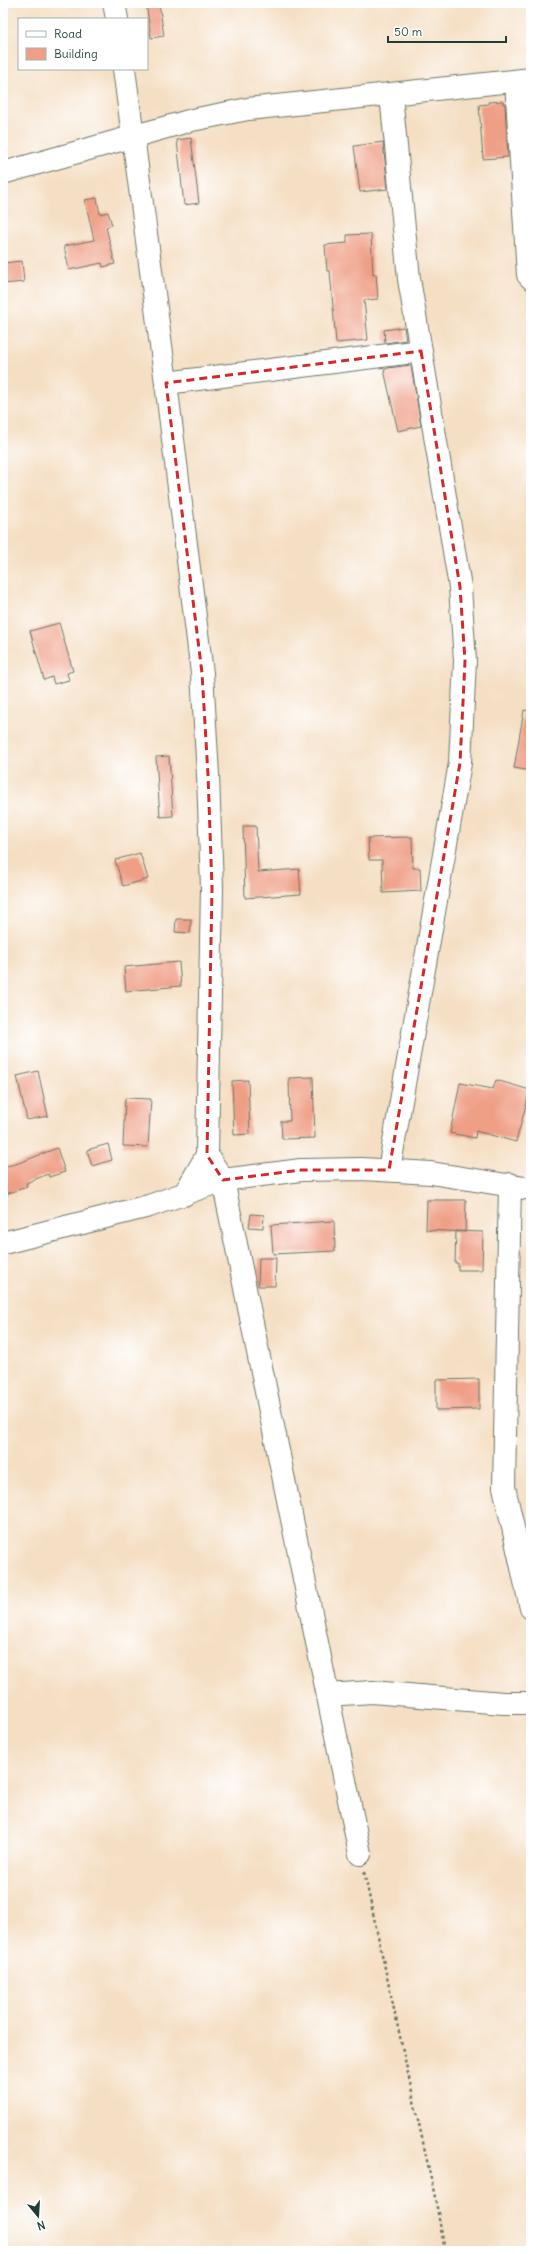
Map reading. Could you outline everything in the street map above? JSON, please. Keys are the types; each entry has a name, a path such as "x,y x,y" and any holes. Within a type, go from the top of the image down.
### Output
{"street":[{"path":"114,3 117,18"},
{"path":"124,70 166,383 202,673 208,775 212,888 207,1155 184,1195"},
{"path":"3,173 192,120 248,109 524,80 528,275 531,278"},
{"path":"389,1170 460,763 465,661 460,587 409,280 391,95"},
{"path":"166,383 421,351"},
{"path":"207,1155 223,1180 360,1854"},
{"path":"3,1243 184,1195 223,1180 301,1170 389,1170 431,1173 510,1184 531,1189"},
{"path":"510,1184 504,1487 531,1608"},
{"path":"328,1695 372,1692 503,1703 531,1703"}],"path":[{"path":"360,1854 435,2197 445,2251"}],"highlighted area":[{"path":"421,351 460,587 465,661 460,763 389,1170 301,1170 223,1180 207,1155 212,888 208,775 202,673 166,383"}],"building":[{"path":"146,3 159,3 164,36 151,38"},
{"path":"503,101 503,104 505,104 508,157 483,159 479,105 489,104 488,102"},
{"path":"191,138 199,203 184,205 177,140"},
{"path":"383,142 388,189 360,192 354,146"},
{"path":"97,198 100,214 108,212 112,225 106,227 115,264 103,267 102,263 69,270 64,246 94,240 85,200"},
{"path":"371,234 373,275 376,274 378,299 364,300 368,340 336,343 330,271 327,271 325,245 347,243 347,235"},
{"path":"22,261 24,282 3,284 3,263"},
{"path":"404,327 406,340 385,343 384,330"},
{"path":"411,365 421,426 398,431 384,370 388,368"},
{"path":"59,623 73,671 67,673 69,680 54,684 52,677 44,680 30,631"},
{"path":"524,710 531,711 531,771 514,768"},
{"path":"169,756 173,816 160,817 156,757"},
{"path":"243,826 256,826 258,872 299,869 301,894 245,898"},
{"path":"412,837 413,868 420,868 421,891 383,893 382,860 369,860 368,838"},
{"path":"140,853 148,879 123,886 115,860"},
{"path":"176,919 191,919 190,933 175,932"},
{"path":"179,962 181,986 126,991 124,967"},
{"path":"38,1071 48,1116 27,1120 17,1076"},
{"path":"313,1077 315,1138 282,1139 281,1121 290,1121 289,1078"},
{"path":"248,1080 250,1134 234,1135 232,1081"},
{"path":"496,1080 530,1090 516,1142 476,1131 475,1138 450,1133 460,1083 493,1089"},
{"path":"125,1098 151,1099 148,1147 123,1146"},
{"path":"108,1144 112,1160 92,1166 87,1150"},
{"path":"57,1148 65,1172 49,1177 48,1174 26,1183 27,1187 3,1195 3,1167 19,1163"},
{"path":"427,1200 466,1200 465,1232 426,1230"},
{"path":"251,1214 264,1215 263,1228 249,1227"},
{"path":"334,1221 335,1251 273,1254 271,1225"},
{"path":"456,1231 483,1232 482,1270 458,1270 458,1263 455,1263"},
{"path":"259,1258 276,1258 275,1286 258,1286"},
{"path":"479,1379 479,1409 436,1410 436,1380"}]}
